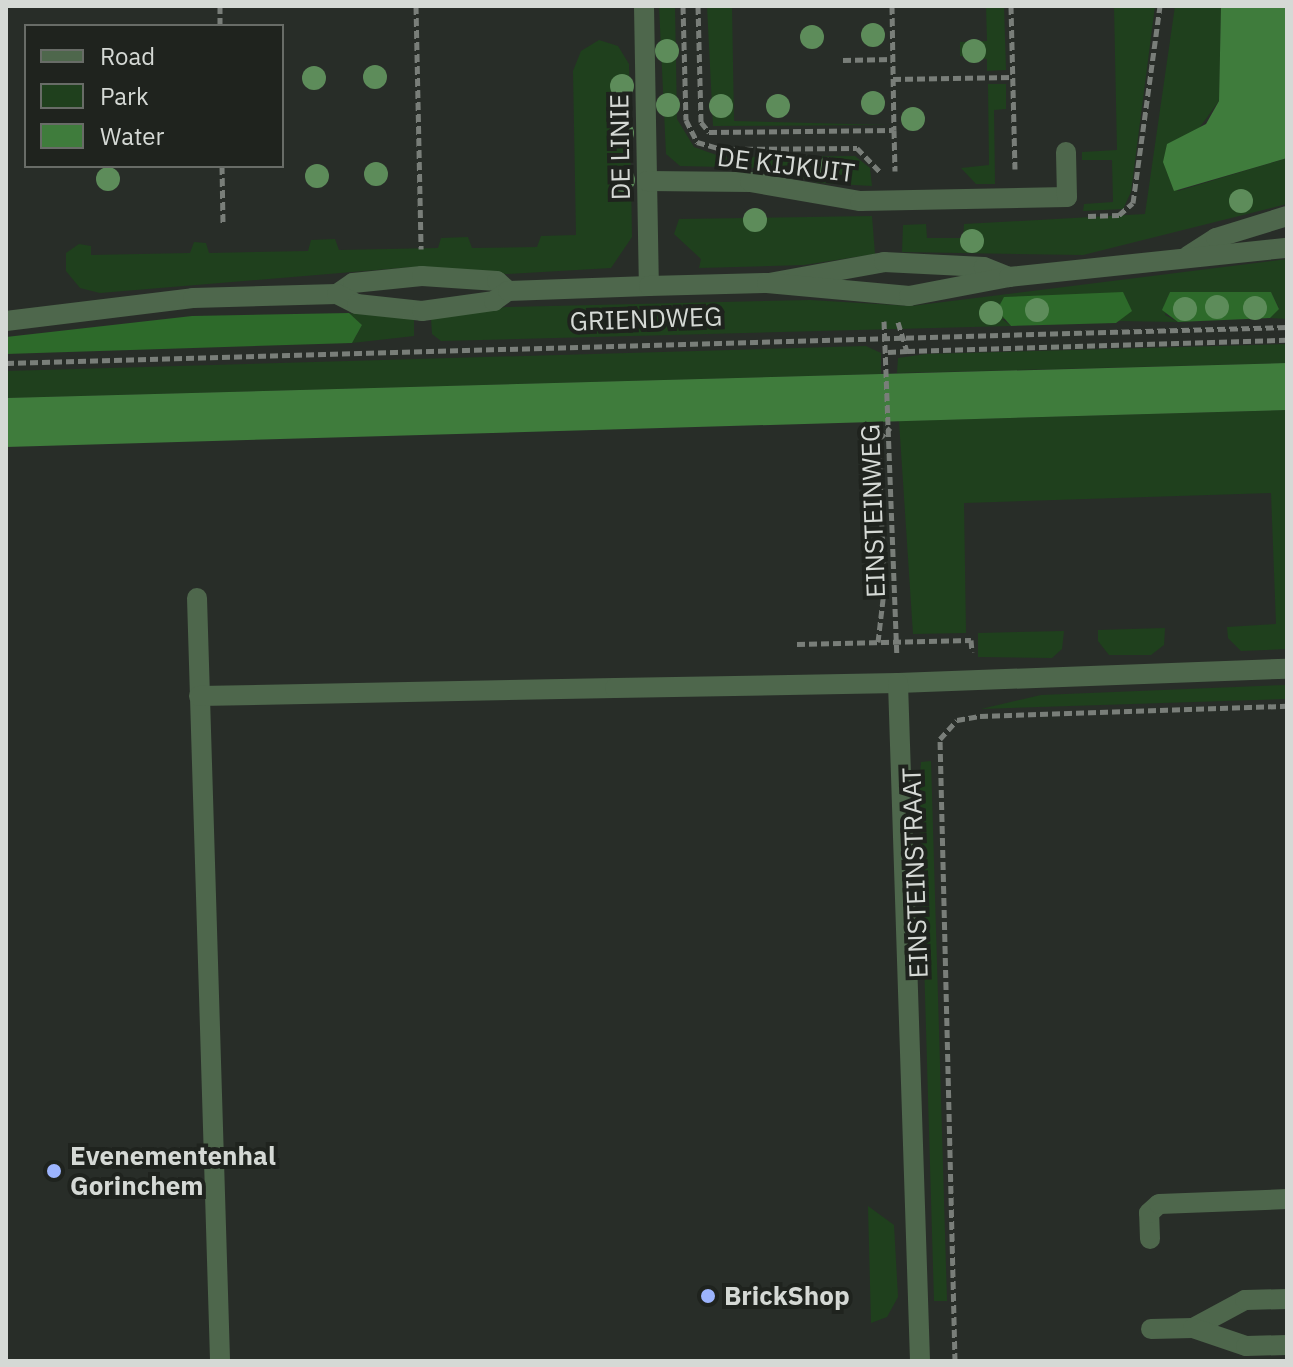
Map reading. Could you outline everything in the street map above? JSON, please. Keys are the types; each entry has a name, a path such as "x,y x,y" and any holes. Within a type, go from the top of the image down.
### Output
{"street":[{"name":"DE LINIE","path":"644,6 649,286"},
{"name":"DE KIJKUIT","path":"647,181 750,182 823,199 1067,197 1066,152"},
{"name":"GRIENDWEG","path":"1188,256 1216,238 1287,216"},
{"name":"GRIENDWEG","path":"6,321 193,298 337,294 357,304 422,311 494,301 508,291 649,286 767,283 884,297 1009,277 1287,248"},
{"name":"GRIENDWEG","path":"767,283 884,262 984,267 1009,277"},
{"name":"GRIENDWEG","path":"337,294 353,283 422,276 497,281 508,291"},
{"path":"197,598 220,1361"},
{"path":"199,696 898,683 1287,669"},
{"name":"EINSTEINSTRAAT","path":"898,683 920,1361"},
{"path":"1150,1239 1149,1213 1159,1204 1287,1199"},
{"path":"1193,1328 1245,1300 1287,1299"},
{"path":"1151,1329 1193,1328 1246,1346 1287,1345"}],"path":[{"path":"416,6 420,221"},
{"path":"698,6 701,122 709,132 894,130"},
{"path":"892,6 896,200"},
{"path":"1011,6 1015,198"},
{"path":"843,60 893,59"},
{"path":"893,79 1013,77"},
{"path":"222,168 223,225"},
{"name":"GRIENDWEG","path":"6,363 1287,327"},
{"name":"EINSTEINWEG","path":"888,338 898,683"},
{"path":"888,352 907,351"},
{"path":"878,642 884,591 879,439 890,424"},
{"name":"EINSTEINSTRAAT","path":"955,1361 940,739 957,720 980,716 1287,706"}],"green space":[{"path":"659,6 675,6 677,119 694,147 722,157 855,156 870,168 872,186 819,183 768,168 680,166 666,154"},
{"path":"707,6 732,6 734,121 889,125 713,126"},
{"path":"986,6 1004,6 1006,70 987,71 987,59 960,56 960,42 987,41"},
{"path":"1114,6 1155,6 1131,192 1123,209 1083,211 1084,204 1113,202 1112,160 1082,160 1082,152 1117,150"},
{"path":"1175,6 1221,6 1219,101 1197,131 1178,191 1287,158 1287,204 1083,255 902,252 903,225 926,224 927,238 963,238 964,224 1145,214"},
{"path":"599,40 618,46 629,64 632,237 611,268 506,274 412,267 100,293 80,288 66,271 66,253 79,244 91,246 91,255 190,253 194,242 206,243 209,253 308,251 311,240 335,239 339,250 438,248 441,238 468,237 472,248 537,247 541,236 576,235 573,71 581,51"},
{"path":"988,84 1006,84 1006,109 994,110 995,184 976,184 961,168 989,165"},
{"path":"872,216 875,254 804,265 699,268 701,259 674,234 679,219"},
{"path":"1287,259 1287,319 1270,318 1279,308 1271,292 1170,292 1165,315 1178,322 1002,319 1011,326 441,341 432,334 431,318 506,307 810,300 911,306"},
{"path":"349,313 414,319 414,336 352,343 362,325"},
{"path":"1287,344 1287,363 897,373 898,358 926,354"},
{"path":"866,346 881,353 881,374 6,398 6,371"},
{"path":"1287,410 1287,649 1241,651 1228,638 1227,627 1276,624 1271,493 964,503 966,633 913,634 899,421"},
{"path":"1165,628 1164,645 1151,655 1109,655 1098,641 1098,630"},
{"path":"1064,631 1062,649 1052,658 978,657 978,633"},
{"path":"1285,685 1285,699 981,709 1041,695"},
{"path":"931,761 947,1301 934,1301 919,790 921,762"},
{"path":"868,1206 894,1225 898,1297 887,1317 871,1323"}],"shaded area":[{"path":"1123,292 1132,311 1116,323 1011,326 997,310 1004,297"},
{"path":"1170,292 1271,292 1279,309 1270,318 1178,322 1162,310"},
{"path":"349,313 362,325 352,343 6,354 6,337 192,316"}],"water":[{"path":"1221,6 1287,6 1287,158 1174,191 1163,162 1167,144 1206,124 1219,101"},
{"path":"1287,363 1287,410 6,447 6,398"}],"place":[{"name":"Evenementenhal Gorinchem","path":"54,1171"},
{"name":"BrickShop","path":"708,1296"}]}
